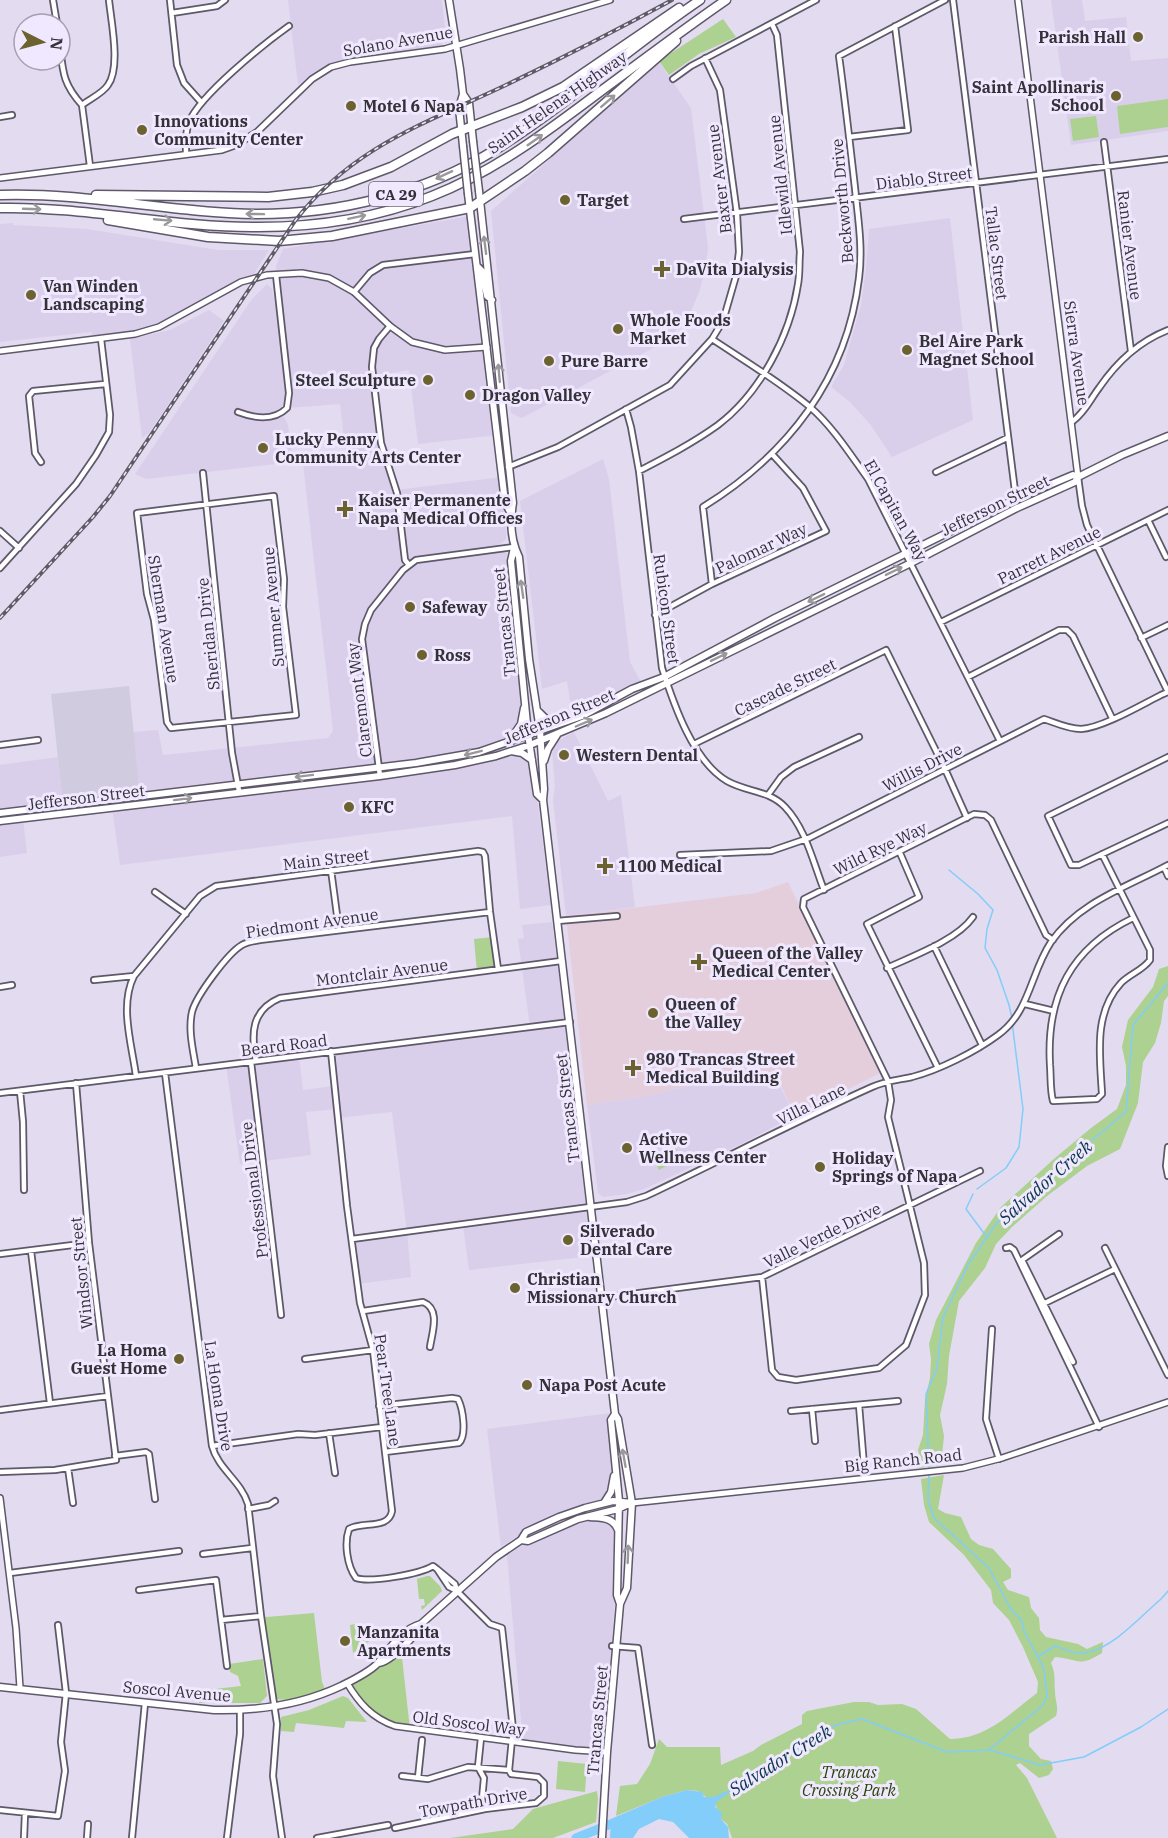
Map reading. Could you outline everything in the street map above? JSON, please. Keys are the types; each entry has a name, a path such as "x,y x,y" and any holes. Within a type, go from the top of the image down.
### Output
{"highway":[{"path":"35,195 245,198 312,192 343,185 391,167 452,134 522,107 563,87 692,0"},
{"name":"Saint Helena Highway","path":"0,195 35,195 228,212 279,214 332,209 406,191 455,171 505,143 540,120 700,0"},
{"name":"Saint Helena Highway","path":"0,208 63,210 227,226 280,227 351,219 410,204 433,196 512,155 726,0"},
{"path":"63,210 208,237 279,241 332,236 470,208 548,153 714,9"}],"main road":[{"path":"449,0 463,94"},
{"name":"Trancas Street","path":"463,94 469,103 497,345 513,503 511,514 514,547 511,561 528,734 537,794 543,800"},
{"name":"Trancas Street","path":"463,94 459,108 468,194 505,502 511,514"},
{"path":"477,265 482,271 487,296 492,300"},
{"path":"487,347 497,345"},
{"name":"Jefferson Street","path":"0,813 238,788 380,776 488,759 558,733 911,563 1017,508 1075,482 1078,477 1122,455 1168,436"},
{"path":"498,441 502,445 508,467"},
{"name":"Jefferson Street","path":"0,821 462,756 582,716 633,689 665,680 756,628 1016,499 1073,475 1078,477"},
{"name":"Trancas Street","path":"514,547 519,557 529,659 540,730 543,800 615,1414 618,1419 632,1503 627,1588 620,1604 615,1646 602,1838"},
{"path":"516,604 522,625 526,629"},
{"path":"519,632 522,634 525,657 529,659"},
{"path":"509,741 521,724 526,698"},
{"path":"536,705 543,718 561,723"},
{"path":"542,767 548,749 558,733"},
{"path":"510,751 522,753 532,760"},
{"name":"Trancas Street","path":"615,1414 611,1420 618,1501 617,1595 620,1604"},
{"path":"603,1503 612,1490 615,1452"},
{"name":"Soscol Avenue","path":"0,1687 214,1710 274,1709 310,1699 348,1683 378,1663 384,1663 419,1630 421,1624 500,1554 521,1540 526,1532 561,1516 603,1503 618,1501 632,1503"},
{"name":"Soscol Avenue","path":"521,1540 528,1541 583,1517 618,1509 632,1503"},
{"path":"535,1537 538,1531 561,1520 561,1516"},
{"path":"583,1517 612,1520 618,1528 619,1541"}],"street":[{"path":"82,105 108,85 113,71 109,0"},
{"path":"170,0 177,65 184,83 201,102"},
{"path":"172,13 217,6 225,0"},
{"name":"Solano Avenue","path":"0,178 222,150 249,138 312,79 331,67 456,46 610,0"},
{"path":"673,79 705,58 816,0"},
{"name":"Beckworth Drive","path":"712,585 703,507 729,490 772,454 811,408 842,350 853,312 859,277 860,250 839,56 945,0"},
{"name":"Tallac Street","path":"953,0 1017,508"},
{"name":"Sierra Avenue","path":"1018,0 1084,515 1096,545 1168,692"},
{"name":"Idlewild Avenue","path":"639,471 695,440 740,404 764,373 790,316 798,284 800,252 777,35 772,24"},
{"path":"186,154 189,122 201,102 268,40 289,26"},
{"path":"849,137 908,130 895,26"},
{"name":"Baxter Avenue","path":"508,467 542,454 670,385 712,339 723,321 736,276 739,252 738,214 720,90 705,58"},
{"path":"63,72 64,81 82,105 90,166"},
{"path":"0,117 12,115"},
{"name":"Ranier Avenue","path":"1104,141 1131,351"},
{"name":"Diablo Street","path":"684,219 1168,159"},
{"path":"354,292 370,273 383,265 475,254"},
{"path":"0,351 135,334 159,327 242,282 258,277 308,273 340,283 354,292 406,339 425,346 452,350 487,347"},
{"path":"238,412 260,418 276,416 286,408 289,393 276,275"},
{"path":"390,326 374,348 372,367 381,443 397,493 405,560 409,565 424,558 514,547"},
{"path":"1072,421 1083,413 1099,387 1131,351 1168,330"},
{"path":"0,568 76,484 109,432 110,415 101,339"},
{"name":"El Capitan Way","path":"712,339 764,373 811,408 842,443 868,479 1000,741"},
{"path":"41,462 35,453 29,396 33,391 105,384"},
{"name":"Rubicon Street","path":"626,409 639,471 655,615 665,680 694,744 710,768 727,781 768,795 786,808 805,839 824,890"},
{"path":"936,472 1007,438"},
{"name":"Palomar Way","path":"655,615 826,531 803,488 772,454"},
{"name":"Sheridan Drive","path":"202,473 238,788"},
{"name":"Sumner Avenue","path":"206,505 274,496 284,579 283,607 296,715 229,722"},
{"name":"Sherman Avenue","path":"206,505 137,513 147,594 154,620 166,722 171,728 229,722"},
{"name":"Parrett Avenue","path":"941,622 1168,510"},
{"path":"1148,520 1166,557"},
{"path":"0,531 19,548"},
{"name":"Claremont Way","path":"380,776 364,662 363,630 371,610 409,565"},
{"path":"1141,638 1168,625"},
{"path":"968,677 1059,630 1067,630 1073,636 1112,718"},
{"name":"Cascade Street","path":"694,744 886,650 945,769"},
{"name":"Willis Drive","path":"680,855 771,851 805,839 1044,719 1080,729 1095,726 1168,692"},
{"path":"768,795 781,777 794,767 859,736"},
{"path":"0,745 38,740"},
{"path":"1168,757 1048,816 1071,865 1079,865 1168,823"},
{"path":"945,769 967,818 974,814 985,815 991,820 1046,935 1053,940"},
{"name":"Wild Rye Way","path":"888,1081 803,907 804,899 967,818"},
{"name":"Main Street","path":"134,976 200,896 216,886 478,851 483,852 485,856 498,969"},
{"path":"900,853 920,897 867,924 938,1068"},
{"path":"1102,854 1150,950 1150,960 1120,984 1104,1014 1099,1048 1102,1094 1097,1099 1053,1101 1049,1049 1050,1030 1062,986 1080,956 1104,934 1133,918"},
{"path":"1166,866 1168,876"},
{"name":"Villa Lane","path":"352,1239 627,1202 646,1196 874,1086 938,1068 982,1045 1006,1030 1015,1021 1025,1004 1037,968 1053,940 1089,905 1166,866"},
{"path":"331,870 339,930"},
{"path":"155,892 186,914"},
{"name":"Piedmont Avenue","path":"196,1068 191,1034 192,1011 201,992 236,949 246,943 490,912"},
{"path":"557,921 617,916"},
{"path":"887,968 934,946 967,925 973,916"},
{"path":"934,946 982,1045"},
{"name":"Montclair Avenue","path":"253,1062 253,1031 256,1021 265,1008 280,998 561,961"},
{"path":"94,981 134,976"},
{"path":"134,976 127,1001 136,1076"},
{"path":"0,987 12,985"},
{"path":"1025,1004 1054,1011"},
{"name":"Beard Road","path":"0,1093 570,1022"},
{"name":"Pear Tree Lane","path":"331,1052 352,1239 363,1311 373,1350 391,1516 383,1522 354,1526 350,1529 347,1543 351,1569 356,1578 366,1580 419,1572 433,1566 455,1584 457,1591 490,1624 502,1628 513,1730 512,1742"},
{"name":"Professional Drive","path":"253,1062 281,1315"},
{"name":"La Homa Drive","path":"165,1073 212,1446 219,1464 243,1492 248,1509 274,1709"},
{"path":"762,1277 772,1370 778,1377 796,1380 879,1368 906,1345 925,1295 924,1263 888,1117 891,1100 888,1081"},
{"name":"Windsor Street","path":"76,1083 89,1243 116,1458"},
{"path":"20,1091 24,1190"},
{"path":"1168,1147 1166,1166 1168,1176"},
{"name":"Valle Verde Drive","path":"601,1298 762,1277 980,1171"},
{"path":"1059,1234 1022,1260 1073,1362"},
{"path":"0,1254 89,1243"},
{"path":"1006,1248 1011,1247 1014,1250 1099,1427"},
{"path":"1105,1248 1168,1374"},
{"path":"31,1251 50,1403"},
{"path":"1045,1303 1115,1269"},
{"path":"363,1311 423,1302 428,1304 433,1310 434,1318 430,1347"},
{"path":"992,1329 986,1419 999,1459"},
{"path":"305,1359 373,1350"},
{"path":"0,1410 108,1396"},
{"path":"379,1406 452,1398 458,1399 460,1404 464,1436 459,1443 385,1452"},
{"path":"791,1411 898,1401"},
{"name":"Big Ranch Road","path":"632,1503 963,1468 1099,1427 1168,1402"},
{"path":"859,1405 865,1478"},
{"path":"812,1409 815,1441"},
{"path":"212,1446 298,1434 382,1427"},
{"path":"329,1433 335,1473"},
{"path":"0,1472 69,1468 146,1452 149,1454 155,1499"},
{"path":"69,1468 73,1503"},
{"path":"0,1498 10,1574 20,1688"},
{"path":"248,1509 269,1505 275,1501"},
{"path":"203,1554 252,1548"},
{"path":"10,1574 180,1551"},
{"path":"139,1590 216,1580 227,1666"},
{"path":"221,1620 261,1616"},
{"path":"0,1810 58,1816 65,1771 61,1742 66,1693 58,1625"},
{"path":"615,1646 638,1648 652,1745"},
{"name":"Old Soscol Way","path":"348,1683 362,1706 388,1724 404,1729 607,1752"},
{"path":"132,1838 146,1703"},
{"path":"274,1709 277,1724 273,1776 282,1838"},
{"path":"227,1838 240,1734 240,1711"},
{"path":"481,1738 478,1767 484,1778 481,1810"},
{"path":"418,1778 422,1740"},
{"name":"Towpath Drive","path":"395,1828 481,1810 536,1803 541,1800 544,1783 538,1777 511,1774 509,1770 512,1742"},
{"path":"402,1776 428,1779 468,1767 509,1770"},
{"path":"24,1838 26,1813"},
{"path":"87,1838 88,1824"},
{"path":"317,1838 388,1825"}],"shaded area":[{"path":"288,0 442,0 446,38 442,44 434,48 346,59 314,72 298,85"},
{"name":"Saint Apollinaris School","path":"1051,0 1082,0 1085,21 1126,17 1131,61 1168,58 1168,131 1071,145"},
{"path":"659,62 691,108 708,248 699,292 690,314 668,340 522,418 511,413 491,211"},
{"path":"470,216 497,435 418,444 409,370 374,376 381,443 396,490 502,477 506,539 494,549 507,553 523,698 522,719 509,741 444,759 140,796 133,732 158,730 163,755 328,738 333,731 303,463 346,457 340,404 287,408 282,413 288,425 293,462 146,479 135,474 252,299 267,284 272,289 275,304 279,308 276,266 283,249"},
{"name":"Bel Aire Park Magnet School","path":"950,218 973,420 892,457 870,424 849,401 831,387 844,365 861,305 869,229"},
{"path":"13,223 13,225 87,229 218,250 269,250 251,279 159,327 96,339 91,332 0,342 0,224"},
{"path":"209,310 224,321 149,433 142,438 130,339 170,330"},
{"path":"603,459 609,479 630,662 642,684 572,713 567,681 542,689 520,501"},
{"path":"129,686 140,796 63,804 51,694"},
{"path":"574,732 608,801 621,795 635,907 566,916 553,800 555,786 552,752 558,741"},
{"path":"510,751 532,760 551,905 520,909 512,816 120,865 112,807 455,765"},
{"path":"58,757 63,804 0,813 0,765"},
{"path":"23,819 27,853 0,857 0,821"},
{"name":"Queen of the Valley Medical Center","path":"788,882 880,1073 795,1116 776,1074 705,1082 650,1095 587,1105 566,916 756,893"},
{"path":"552,922 592,1256 469,1270 463,1225 407,1232 392,1112 338,1118 337,1109 306,1112 311,1155 240,1164 226,1065 299,1056 303,1090 334,1086 331,1051 530,1027 518,939 524,938 522,925"},
{"path":"777,1074 779,1084 795,1116 644,1189 603,1197 598,1193 587,1105 650,1095 705,1082"},
{"path":"407,1232 411,1277 357,1284 352,1239"},
{"path":"611,1413 615,1468 612,1490 605,1501 522,1533 501,1547 487,1429"},
{"path":"583,1517 614,1522 619,1541 606,1725 602,1737 596,1744 587,1748 575,1750 523,1743 507,1555 531,1540"}],"green space":[{"path":"723,19 736,37 699,54 669,75 659,61"},
{"path":"1168,99 1168,127 1120,134 1117,106"},
{"path":"1096,116 1099,137 1073,141 1070,119"},
{"path":"493,937 498,969 477,972 474,939"},
{"path":"1168,966 1168,996 1164,1001 1161,1023 1155,1043 1143,1062 1138,1103 1120,1149 1087,1166 1047,1196 1012,1227 996,1244 985,1268 959,1301 949,1356 947,1384 940,1415 944,1436 941,1465 919,1468 918,1450 923,1435 925,1400 930,1378 929,1344 936,1320 976,1243 1001,1207 1055,1158 1117,1109 1126,1085 1126,1066 1122,1047 1128,1020 1153,987 1159,969"},
{"path":"674,1145 681,1158 659,1170 652,1156"},
{"name":"Trancas Crossing Park","path":"944,1475 938,1509 961,1517 971,1539 979,1545 993,1549 1011,1569 1011,1578 1003,1582 1008,1590 1029,1597 1031,1608 1039,1618 1040,1630 1046,1637 1078,1644 1087,1649 1103,1642 1102,1653 1088,1660 1079,1661 1055,1657 1051,1663 1054,1674 1056,1716 1029,1734 1029,1746 1041,1759 1051,1761 1053,1769 1049,1775 1039,1778 1020,1763 1016,1765 1027,1778 1057,1838 732,1838 715,1804 698,1791 687,1790 662,1797 616,1816 620,1786 637,1784 650,1764 659,1739 667,1747 720,1747 721,1765 753,1751 802,1724 802,1715 807,1711 854,1702 869,1702 878,1705 902,1704 916,1709 950,1739 963,1738 997,1724 1037,1693 1038,1682 1023,1647 1009,1620 993,1603 991,1590 964,1555 929,1522 924,1505 921,1479"},
{"path":"430,1576 440,1586 442,1591 422,1610 421,1606 425,1605 424,1599 419,1599 417,1579"},
{"path":"314,1613 322,1682 325,1689 291,1700 272,1699 261,1616"},
{"path":"362,1623 372,1637 353,1653 350,1625"},
{"path":"401,1648 410,1730 368,1711 349,1685 372,1672"},
{"path":"263,1659 267,1696 260,1703 199,1703 198,1691 241,1686 238,1676 230,1672 229,1664"},
{"path":"343,1696 348,1698 367,1722 346,1721 344,1728 296,1723 294,1732 281,1731 281,1717 309,1710"},
{"path":"558,1761 587,1764 585,1792 556,1789"},
{"path":"597,1791 596,1822 553,1838 450,1838 513,1829 533,1809"}],"water":[{"path":"687,1790 702,1792 704,1797 714,1797 727,1791 729,1793 717,1801 715,1807 722,1813 721,1819 728,1827 729,1838 689,1838 673,1822 659,1819 639,1829 633,1838 610,1838 611,1819 662,1797"}],"waterway":[{"path":"949,870 993,910 987,929 985,948 997,970 1012,1018"},
{"name":"Salvador Creek","path":"929,1468 926,1394 937,1368 943,1317 969,1263 996,1224 1028,1193 1126,1112 1133,1025 1168,983"},
{"path":"977,1189 1006,1168 1019,1147 1023,1109 1012,1022"},
{"path":"973,1194 966,1209 986,1236"},
{"name":"Salvador Creek","path":"728,1792 836,1725 862,1719 947,1752 989,1750 1043,1705 1047,1696 1044,1669 1024,1631 1022,1621 1010,1608 989,1568 934,1518 928,1500 929,1473"},
{"path":"1039,1656 1055,1646 1071,1652 1084,1653 1107,1644 1136,1622 1168,1591"},
{"path":"990,1750 1040,1765 1084,1757 1141,1727 1168,1709"},
{"path":"576,1838 621,1820"}],"railway":[{"path":"0,618 110,496 295,221 340,174 391,140 548,65 672,0"}],"place":[{"name":"Parish Hall","path":"1138,37"},
{"name":"Saint Apollinaris School","path":"1116,96"},
{"name":"Motel 6 Napa","path":"351,106"},
{"name":"Innovations Community Center","path":"142,130"},
{"name":"Target","path":"565,200"},
{"name":"DaVita Dialysis","path":"662,269"},
{"name":"Van Winden Landscaping","path":"31,295"},
{"name":"Whole Foods Market","path":"618,329"},
{"name":"Bel Aire Park Magnet School","path":"907,350"},
{"name":"Pure Barre","path":"549,361"},
{"name":"Steel Sculpture","path":"428,380"},
{"name":"Dragon Valley","path":"470,395"},
{"name":"Lucky Penny Community Arts Center","path":"263,448"},
{"name":"Kaiser Permanente Napa Medical Offices","path":"345,509"},
{"name":"Safeway","path":"410,607"},
{"name":"Ross","path":"422,655"},
{"name":"Western Dental","path":"564,755"},
{"name":"KFC","path":"349,807"},
{"name":"1100 Medical","path":"605,866"},
{"name":"Queen of the Valley Medical Center","path":"699,962"},
{"name":"Queen of the Valley","path":"653,1013"},
{"name":"980 Trancas Street Medical Building","path":"633,1068"},
{"name":"Active Wellness Center","path":"627,1148"},
{"name":"Holiday Springs of Napa","path":"820,1167"},
{"name":"Silverado Dental Care","path":"568,1240"},
{"name":"Christian Missionary Church","path":"515,1288"},
{"name":"La Homa Guest Home","path":"179,1359"},
{"name":"Napa Post Acute","path":"527,1385"},
{"name":"Manzanita Apartments","path":"345,1641"}]}
